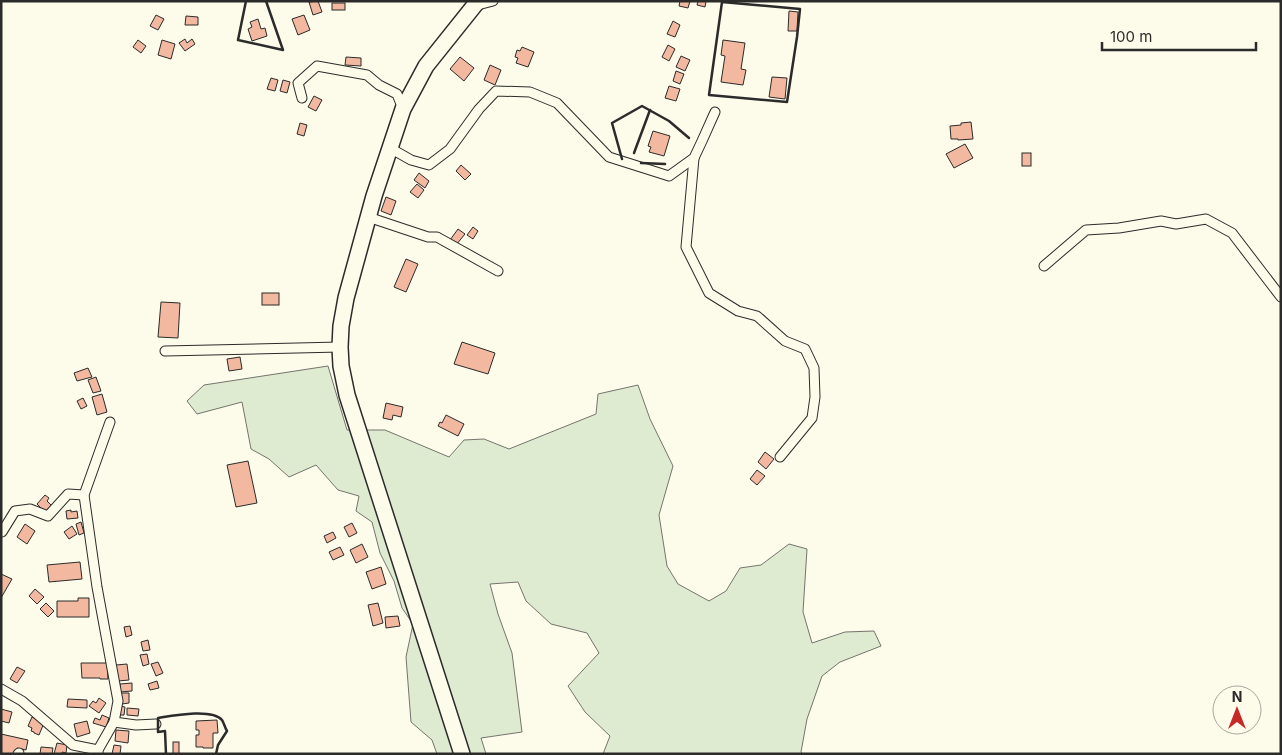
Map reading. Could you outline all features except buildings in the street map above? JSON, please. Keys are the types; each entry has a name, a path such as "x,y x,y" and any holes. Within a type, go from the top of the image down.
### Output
{"main road":[{"path":"462,754 347,395 341,366 340,347 341,326 346,298 374,196 404,108 426,66 476,4"}],"street":[{"path":"476,4 493,1"},
{"path":"302,98 298,83 317,66 367,75 379,85 396,94 404,108"},
{"path":"390,148 411,160 429,164 450,150 479,109 496,92 530,92 557,103 609,157 669,176 694,158"},
{"path":"715,112 694,158 686,247 709,293 738,311 757,316 785,341 804,349 814,368 815,397 812,418 780,457"},
{"path":"368,217 428,237 437,237 498,271"},
{"path":"1044,266 1086,230 1119,228 1161,221 1176,224 1206,219 1232,233 1281,297"},
{"path":"165,351 340,347"},
{"path":"1,689 22,701 73,744 98,752 114,722 118,701 97,587 84,495 110,422"},
{"path":"2,532 15,511 30,509 48,516 68,494 84,495"},
{"path":"114,722 136,725 156,724"}],"green space":[{"path":"328,366 347,430 385,430 449,457 464,440 484,439 509,449 596,414 598,394 638,385 650,419 673,466 659,515 667,566 678,584 709,601 726,591 740,568 761,565 789,544 807,549 803,612 812,643 845,632 874,631 881,646 840,662 822,676 807,719 801,752 803,754 603,754 610,736 585,712 568,686 599,653 587,633 551,624 526,601 518,582 490,584 512,653 522,732 481,738 486,754 437,754 432,740 411,722 406,657 413,624 402,608 394,581 380,553 372,522 356,511 359,496 338,490 316,465 289,477 269,459 251,449 242,402 197,414 187,401 204,385"}],"wall":[{"path":"246,1 238,40 283,50 266,1"},
{"path":"722,2 800,9 787,102 709,95 722,2"},
{"path":"622,159 612,123 642,106 669,121 689,138"},
{"path":"634,153 650,110"},
{"path":"641,163 665,164"},
{"path":"166,754 165,731 158,732 158,718 201,714 217,716 222,720 227,731 218,745 216,754"}]}
